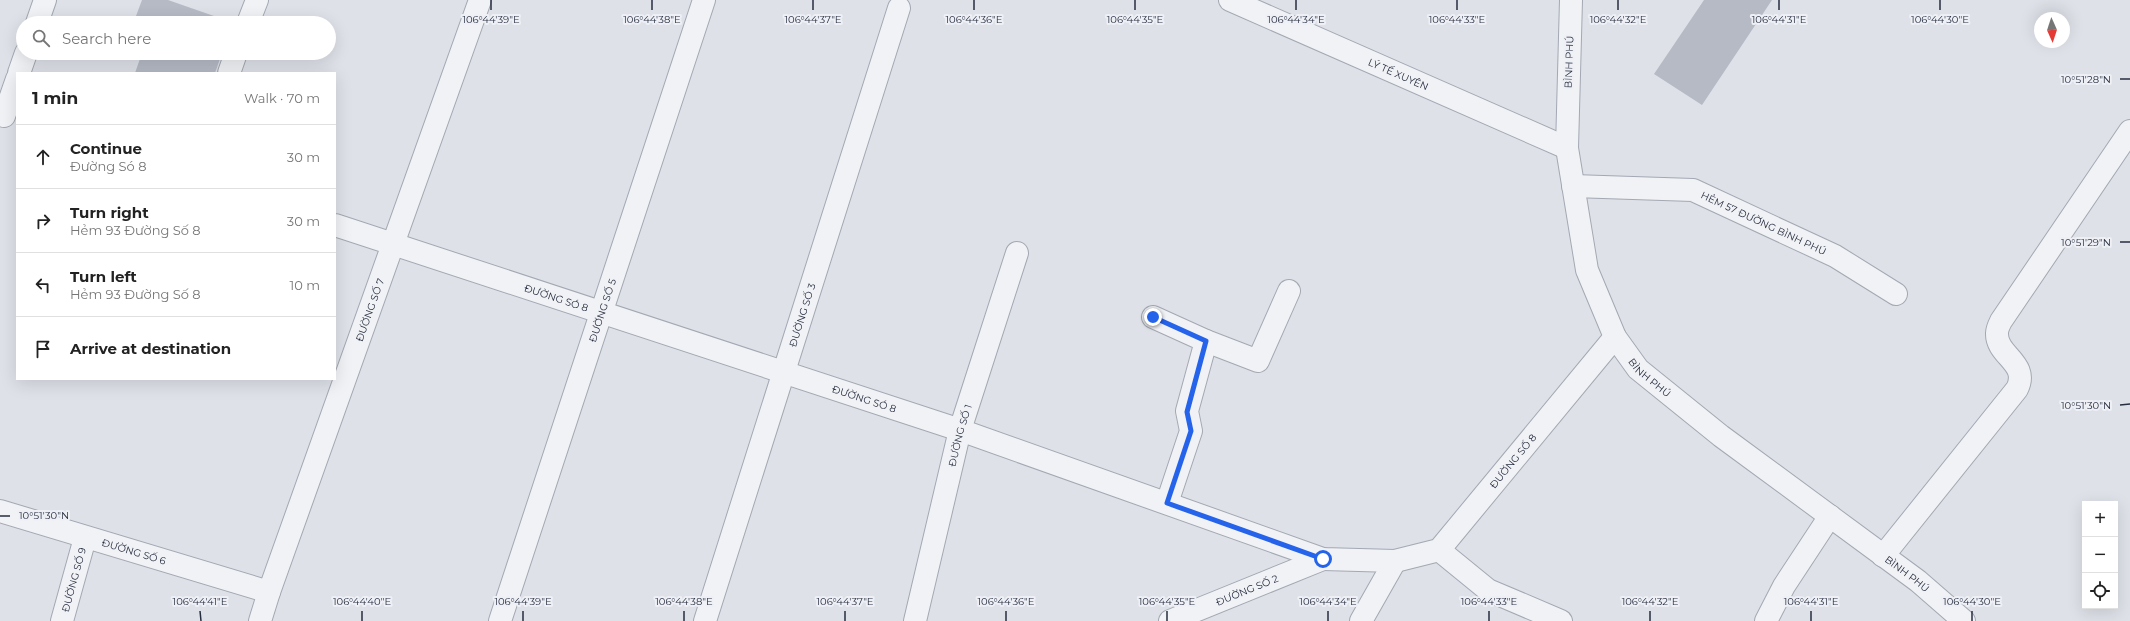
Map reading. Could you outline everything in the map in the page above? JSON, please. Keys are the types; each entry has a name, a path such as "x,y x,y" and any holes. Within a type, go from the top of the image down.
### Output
{"street":[{"path":"39,16 45,0"},
{"path":"251,16 257,0"},
{"name":"ĐƯỜNG SỐ 7","path":"260,621 269,592 480,0"},
{"name":"ĐƯỜNG SỐ 5","path":"500,621 704,0"},
{"name":"LÝ TẾ XUYÊN","path":"1230,0 1567,148"},
{"name":"BÌNH PHÚ","path":"1571,0 1567,148 1587,270 1615,337 1638,369 1721,436 1918,581 1964,621"},
{"name":"ĐƯỜNG SỐ 3","path":"705,621 899,8"},
{"path":"19,72 24,60"},
{"path":"229,72 234,60"},
{"path":"7,117 16,83"},
{"path":"1883,556 2022,381 2019,370 1998,343 1996,333 2001,321 2130,131"},
{"name":"HẺM 57 ĐƯỜNG BÌNH PHÚ","path":"1573,186 1693,190 1835,256 1896,294"},
{"name":"ĐƯỜNG SÓ 8","path":"336,225 960,430 1323,559 1395,561"},
{"name":"ĐƯỜNG SỐ 1","path":"915,621 960,430 1017,253"},
{"path":"1153,317 1206,341 1258,361 1289,291"},
{"name":"ĐƯỜNG SỐ 8","path":"1439,550 1615,337"},
{"path":"1167,503 1191,431 1187,412 1206,341"},
{"name":"ĐƯỜNG SỐ 6","path":"0,511 85,538 269,592"},
{"path":"1766,621 1784,586 1830,516"},
{"name":"ĐƯỜNG SỐ 9","path":"62,621 85,538"},
{"path":"1361,621 1395,561 1439,550 1488,590 1561,621"},
{"name":"ĐƯỜNG SỐ 2","path":"1170,621 1323,559"}],"building":[{"path":"142,0 168,0 214,16 136,16"},
{"path":"1704,0 1772,0 1702,105 1654,74"},
{"path":"140,60 220,60 215,72 135,72"}],"route":[{"path":"1153,317 1206,341 1187,412 1191,431 1167,503 1323,559"}]}
